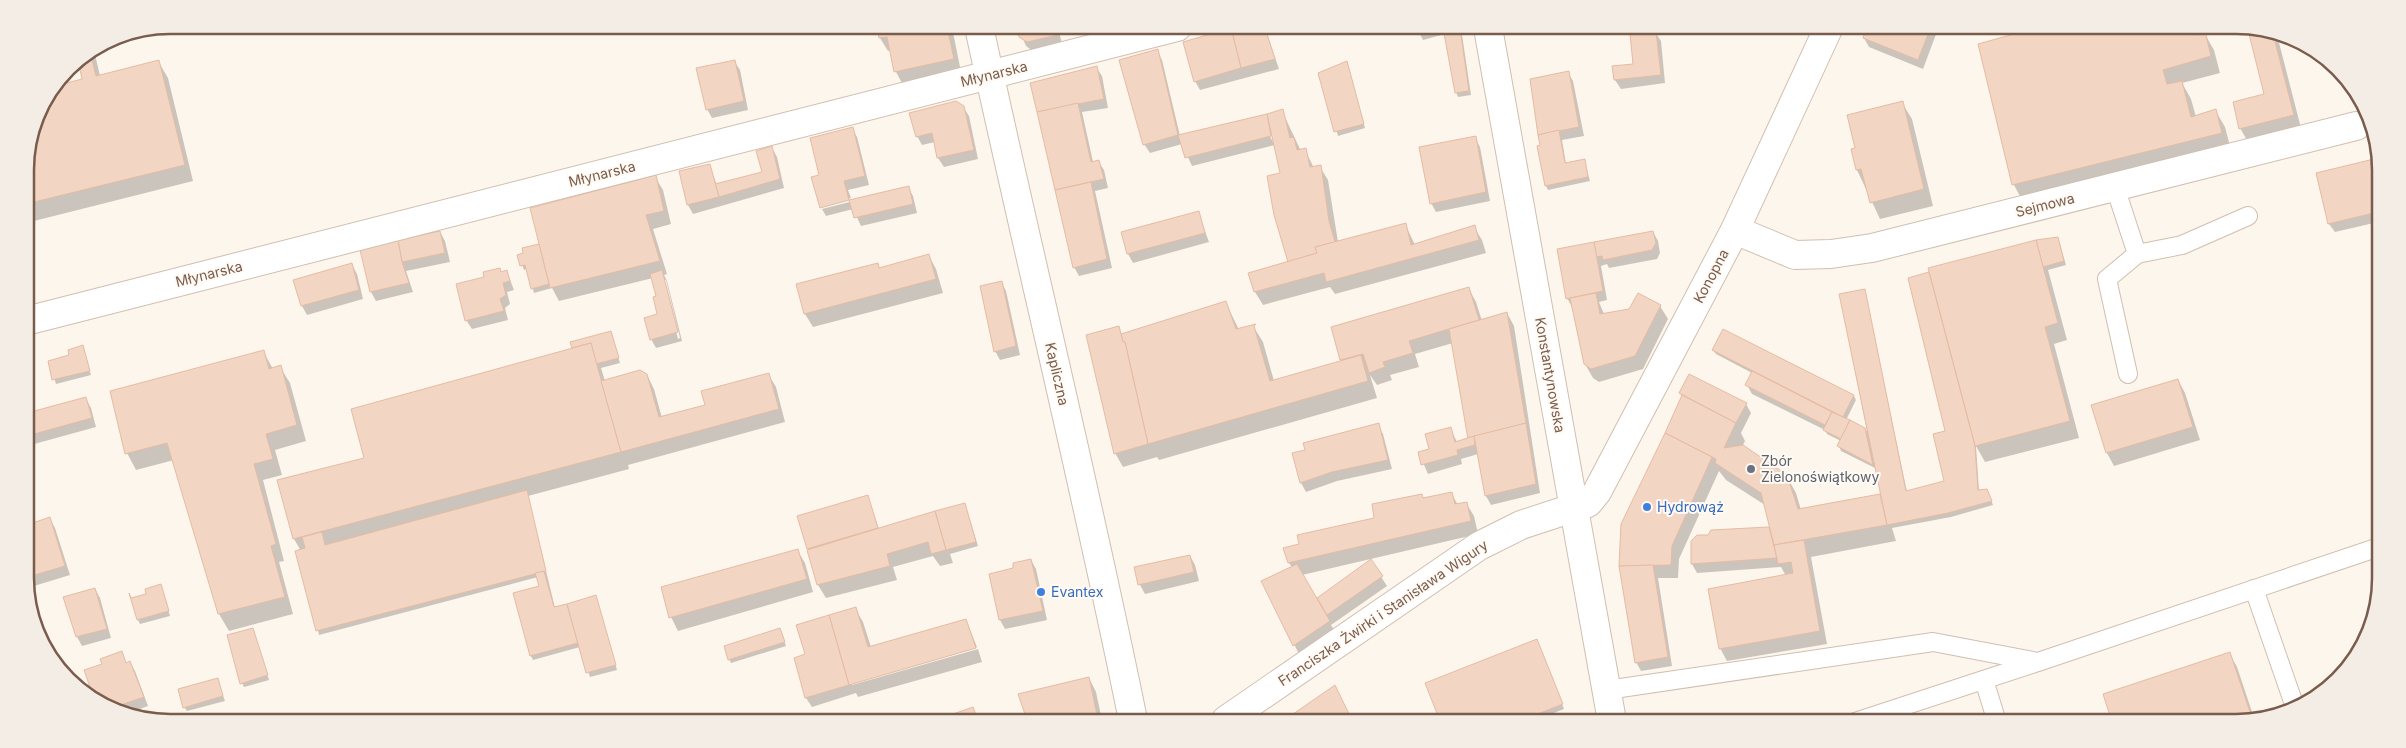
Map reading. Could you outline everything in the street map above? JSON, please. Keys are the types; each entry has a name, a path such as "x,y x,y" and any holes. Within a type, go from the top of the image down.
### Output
{"street":[{"name":"Kapliczna","path":"981,34 1020,213 1104,576 1133,714"},
{"name":"Młynarska","path":"34,319 1150,34"},
{"name":"Konstantynowska","path":"1489,34 1611,714"},
{"name":"Konopna","path":"1575,508 1588,503 1597,492 1735,230 1826,34"},
{"name":"Sejmowa","path":"1735,230 1795,256 1831,254 1872,248 2356,126"},
{"name":"Franciszka Żwirki i Stanisława Wigury","path":"1235,714 1479,546 1521,525 1575,508"}],"lane":[{"path":"2115,187 2137,254"},
{"path":"2128,374 2107,279 2137,254 2182,245 2248,216"},
{"path":"1880,714 2372,549"},
{"path":"2254,589 2293,701"},
{"path":"1606,690 1933,642 2038,662"},
{"path":"1984,680 1995,714"}],"building":[{"path":"878,34 949,34 954,59 894,72 887,37 879,38"},
{"path":"1018,34 1058,35 1027,42 1019,37"},
{"path":"1210,34 1232,34 1241,68 1194,82 1183,42"},
{"path":"1232,34 1267,34 1275,59 1241,68"},
{"path":"1444,34 1461,34 1469,91 1455,93"},
{"path":"1630,34 1656,34 1661,75 1614,80 1612,66 1633,64"},
{"path":"1864,34 1928,34 1918,60 1863,38"},
{"path":"2014,34 2206,34 2211,56 2163,70 2167,84 2182,81 2191,117 2216,109 2222,133 2012,185 1978,44"},
{"path":"2249,35 2274,39 2294,115 2239,129 2233,102 2264,94"},
{"path":"1158,49 1178,135 1143,145 1119,60"},
{"path":"92,59 96,76 159,60 185,165 34,202 34,161 41,126 52,102 62,87 65,83 82,79 80,68"},
{"path":"735,60 744,101 706,110 696,68"},
{"path":"1347,61 1364,124 1334,132 1318,73"},
{"path":"1097,66 1104,99 1037,112 1030,83"},
{"path":"1569,71 1579,127 1538,135 1530,79"},
{"path":"956,101 964,106 974,150 937,158 932,133 916,137 909,113"},
{"path":"1903,101 1924,189 1870,203 1861,169 1856,170 1851,149 1855,148 1847,115"},
{"path":"1078,103 1091,162 1099,160 1104,179 1055,190 1037,112"},
{"path":"1283,109 1290,138 1294,137 1297,150 1306,148 1310,167 1321,165 1329,221 1335,242 1315,247 1317,253 1288,262 1274,215 1267,176 1280,173 1267,114"},
{"path":"1267,114 1271,136 1185,158 1178,135"},
{"path":"853,127 865,176 844,181 849,200 820,208 811,177 819,175 810,138"},
{"path":"1559,130 1565,163 1585,159 1588,177 1545,186 1537,146 1540,145 1538,135"},
{"path":"1476,136 1486,192 1430,204 1419,147"},
{"path":"772,146 780,179 719,197 715,184 762,172 756,151"},
{"path":"2371,160 2372,213 2328,224 2316,173"},
{"path":"710,164 719,197 687,205 679,171"},
{"path":"656,175 664,211 646,215 660,261 550,288 530,208"},
{"path":"1091,182 1107,259 1073,268 1055,190"},
{"path":"909,186 913,204 854,218 849,200"},
{"path":"1199,211 1205,233 1127,254 1121,232"},
{"path":"1406,223 1411,245 1475,225 1479,240 1326,282 1324,273 1254,292 1248,273 1317,253 1315,247"},
{"path":"440,231 445,253 402,262 398,240"},
{"path":"1653,231 1656,243 1652,250 1603,260 1602,256 1596,257 1594,242"},
{"path":"2058,237 2064,261 2043,267 2036,240"},
{"path":"398,240 402,262 409,283 370,292 360,250"},
{"path":"2036,240 2058,323 2045,327 2070,421 1975,446 1928,268"},
{"path":"1594,242 1603,291 1566,299 1557,249"},
{"path":"539,244 549,284 531,289 525,265 520,266 517,255 523,253 522,248"},
{"path":"929,254 936,279 804,314 796,284 878,263 879,268"},
{"path":"352,263 359,290 301,306 293,280"},
{"path":"500,268 501,272 507,270 510,281 503,283 506,295 500,299 504,311 465,321 456,284 484,277 483,272"},
{"path":"662,270 678,332 650,340 644,318 657,314 653,297 656,296 650,274"},
{"path":"1929,272 1975,446 1978,490 1987,489 1992,501 1948,513 1887,525 1839,294 1865,289 1906,491 1944,481 1933,434 1945,431 1908,278"},
{"path":"1002,281 1016,346 994,352 980,286"},
{"path":"1469,287 1479,320 1409,341 1413,353 1383,362 1385,367 1369,373 1363,354 1340,360 1331,327"},
{"path":"1596,293 1600,314 1629,309 1638,293 1661,305 1635,356 1591,369 1584,364 1570,298"},
{"path":"1226,301 1236,329 1256,324 1254,326 1270,381 1361,355 1368,381 1148,444 1125,342 1123,342 1121,334"},
{"path":"1507,312 1526,423 1468,439 1449,329"},
{"path":"1119,326 1123,342 1125,342 1148,444 1114,454 1086,335"},
{"path":"1723,329 1854,395 1843,417 1712,350"},
{"path":"611,331 619,358 596,364 591,343 572,348 570,342"},
{"path":"591,343 621,452 293,539 277,480 364,458 351,409"},
{"path":"83,345 90,371 52,380 48,361 69,355 68,350"},
{"path":"264,350 269,369 281,365 297,425 266,434 273,459 254,464 276,544 271,546 285,597 218,614 167,443 125,454 110,391"},
{"path":"640,370 647,374 659,417 705,405 701,391 769,373 779,409 621,452 601,381"},
{"path":"1752,371 1832,412 1825,425 1745,385"},
{"path":"1689,374 1747,403 1736,423 1679,393"},
{"path":"2178,379 2193,427 2106,453 2091,405"},
{"name":"Zbór Zielonoświątkowy","path":"1682,395 1736,423 1724,448 1743,445 1787,475 1798,509 1880,494 1887,525 1774,545 1761,493 1715,463 1716,459 1665,433"},
{"path":"86,397 92,418 34,434 34,411"},
{"path":"1832,412 1850,420 1841,439 1823,430"},
{"path":"1850,420 1865,428 1873,465 1837,446"},
{"path":"1379,423 1388,460 1332,472 1300,483 1292,453 1305,450 1303,443"},
{"path":"1526,423 1536,484 1485,496 1474,436"},
{"path":"1451,427 1455,442 1474,436 1475,445 1457,450 1458,455 1421,465 1418,452 1429,449 1425,434"},
{"path":"1665,433 1712,457 1672,546 1671,565 1619,566 1621,524"},
{"path":"527,490 546,571 316,631 295,551 305,548 302,537 322,532 325,545"},
{"path":"1452,492 1455,504 1467,502 1471,521 1288,563 1283,548 1299,544 1297,535 1374,518 1372,504 1422,494 1423,498"},
{"path":"868,495 878,528 807,549 797,516"},
{"path":"965,503 976,542 946,550 935,511"},
{"path":"935,511 946,550 931,554 928,542 887,554 890,566 817,585 807,550"},
{"path":"50,517 65,566 34,575 34,523"},
{"path":"1769,527 1777,558 1691,564 1691,541 1697,535 1708,535 1711,530"},
{"path":"1804,540 1820,631 1719,649 1708,589 1793,573 1791,562 1778,564 1774,545"},
{"path":"798,549 807,579 669,618 661,587"},
{"path":"1190,555 1194,572 1138,585 1134,567"},
{"path":"1031,559 1043,611 999,620 989,574 1013,568 1013,563"},
{"path":"1371,559 1383,576 1327,615 1317,598"},
{"path":"1297,564 1330,621 1293,646 1261,581"},
{"path":"1653,565 1668,657 1635,663 1619,566"},
{"path":"544,571 554,607 567,604 578,643 530,656 513,593 539,586 535,573"},
{"path":"161,584 169,611 137,620 129,593 131,598 146,594 145,589"},
{"path":"95,588 107,629 76,637 63,597"},
{"path":"596,595 616,665 586,673 567,604"},
{"path":"856,607 868,647 966,619 976,648 849,685 829,615"},
{"path":"829,615 849,685 805,698 794,658 805,654 796,625"},
{"path":"253,628 268,675 240,684 227,635"},
{"path":"780,628 785,642 728,660 724,646"},
{"path":"1537,639 1563,704 1538,714 1437,714 1425,683"},
{"path":"122,651 126,663 130,661 144,697 121,705 90,688 84,670 102,664 100,659"},
{"path":"2230,652 2250,713 2109,714 2103,694"},
{"path":"1089,677 1097,714 1025,714 1018,694"},
{"path":"218,678 223,696 183,708 178,689"},
{"path":"1335,685 1349,714 1293,714"},
{"path":"973,707 976,714 953,714"}],"place":[{"name":"Zbór Zielonoświątkowy","path":"1751,469"},
{"name":"Hydrowąż","path":"1647,507"},
{"name":"Evantex","path":"1041,592"}]}
